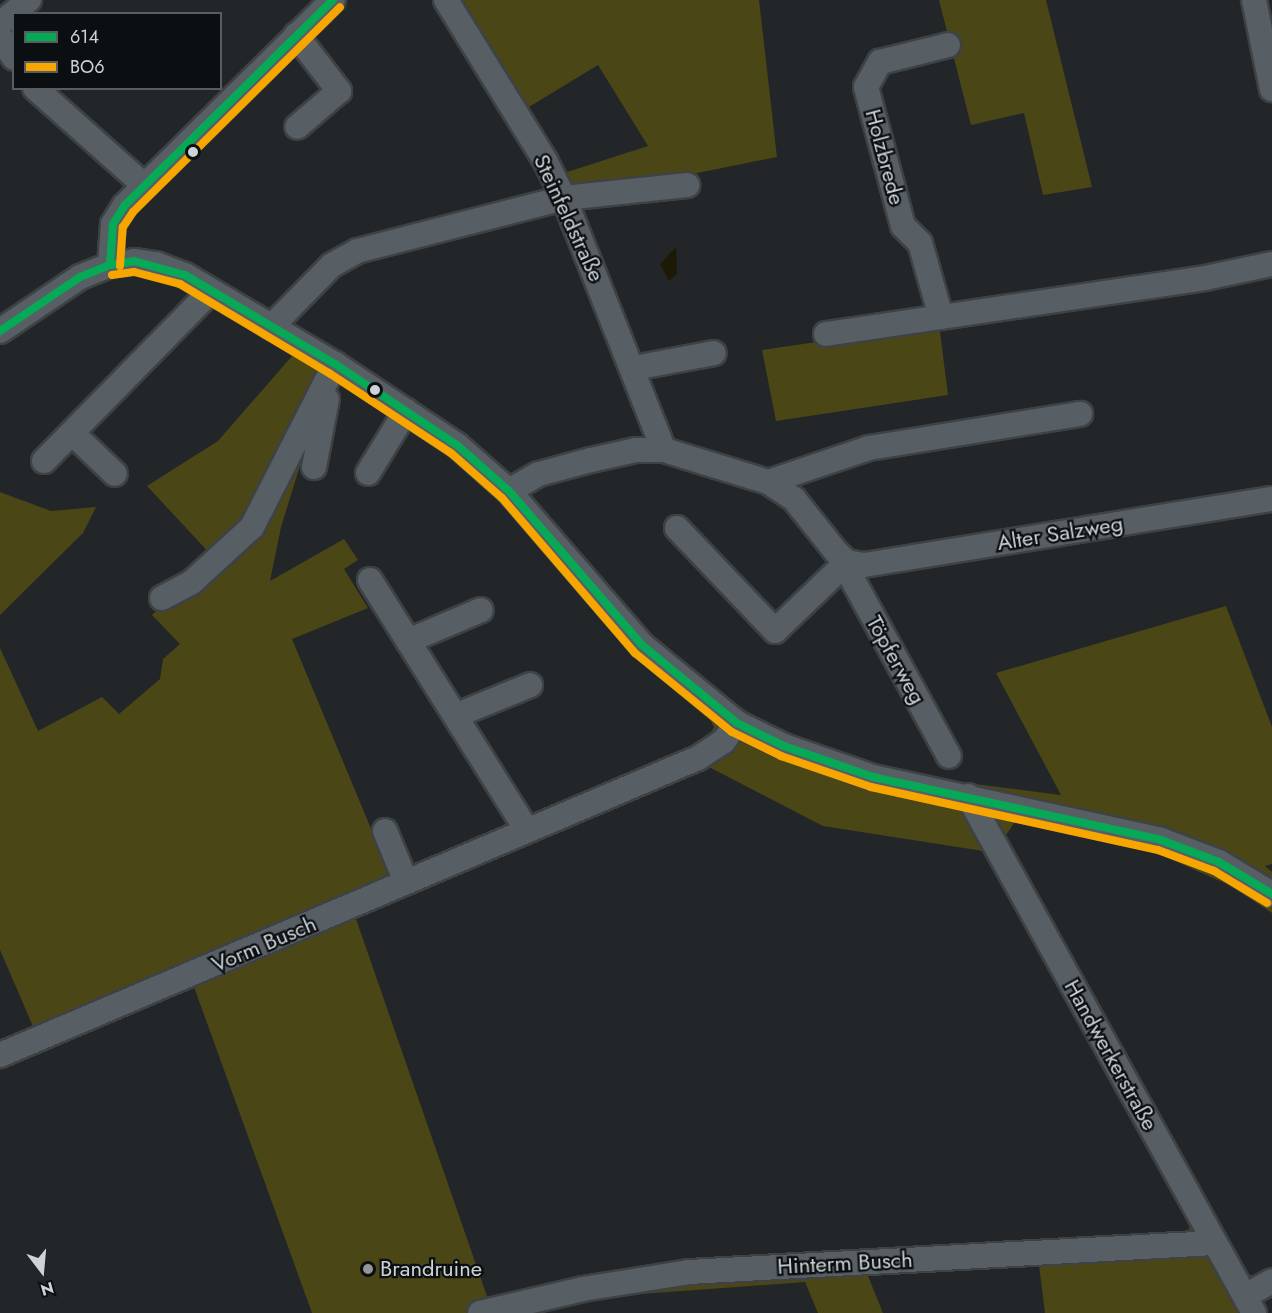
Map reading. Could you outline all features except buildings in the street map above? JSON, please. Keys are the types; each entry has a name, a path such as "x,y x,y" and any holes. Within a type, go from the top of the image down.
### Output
{"street":[{"path":"14,12 29,0"},
{"path":"110,265 113,224 144,185 333,0"},
{"name":"Steinfeldstraße","path":"446,0 546,162 564,198 634,368 664,450"},
{"path":"1254,0 1272,89"},
{"path":"0,24 12,14"},
{"path":"296,36 339,90 297,127"},
{"path":"0,38 12,55"},
{"name":"Holzbrede","path":"941,317 920,243 903,226 866,87 880,62 948,45"},
{"path":"37,90 144,185"},
{"path":"271,327 343,257 564,198 687,185"},
{"path":"0,331 80,278 110,265 134,261 156,264 185,275 271,327 333,370 406,411 458,445 509,491 642,645 737,723 784,746 873,777 1161,840 1219,862 1272,894"},
{"path":"826,334 1272,264"},
{"path":"44,461 211,291"},
{"path":"634,368 714,353"},
{"path":"314,467 333,370"},
{"path":"162,598 192,582 252,527 333,370"},
{"path":"368,473 406,411"},
{"path":"768,482 869,448 1080,414"},
{"path":"72,433 115,474"},
{"path":"509,491 540,474 591,460 636,450 664,450 768,482 794,499 847,562 775,631 677,528"},
{"name":"Alter Salzweg","path":"847,562 864,565 1272,499"},
{"name":"Töpferweg","path":"847,562 854,582 949,756"},
{"path":"369,580 457,716 526,829"},
{"path":"408,641 481,610"},
{"path":"457,716 530,685"},
{"name":"Vorm Busch","path":"0,1054 712,751 737,723"},
{"name":"Handwerkerstraße","path":"968,796 1214,1243 1250,1304"},
{"path":"385,831 406,882"},
{"path":"1248,880 1272,873"},
{"name":"Hinterm Busch","path":"480,1313 583,1289 689,1272 1214,1243"},
{"path":"1250,1304 1272,1281"}],"shaded area":[{"path":"449,0 759,0 777,157 638,185 586,191 570,184 564,173 648,146 598,65 519,113"},
{"path":"939,0 1046,0 1092,187 1043,195 1024,113 971,125"},
{"path":"676,247 677,274 669,281 660,264"},
{"path":"939,324 948,395 776,421 762,350"},
{"path":"292,356 328,376 281,527 270,581 344,539 358,560 344,569 368,608 292,639 392,879 703,747 714,727 708,715 725,698 782,732 878,764 967,783 1061,795 996,673 1226,606 1272,727 1272,864 1265,866 1272,872 1272,913 1229,885 1159,854 1016,820 1006,835 1242,1273 1260,1277 1258,1299 1265,1313 1045,1313 1039,1265 868,1276 883,1313 818,1313 805,1282 587,1298 533,1313 312,1313 194,987 0,1064 35,1031 0,950 0,648 38,731 102,697 119,714 160,679 163,659 180,644 152,615 214,558 147,486 218,441","holes":["709,767 823,826 983,851 1190,1226 1187,1233 686,1259 582,1275 489,1302 356,919"]},
{"path":"0,492 51,511 96,507 83,533 0,615"}],"transit line":[{"name":"614","path":"110,265 113,224 125,205 333,0"},
{"name":"BO6","path":"120,266 123,227 133,212 340,7"},
{"name":"614","path":"0,331 80,277 110,265 134,261 185,275 335,364 457,445 509,491 642,645 737,723 784,746 873,777 1161,840 1219,862 1272,894"},
{"name":"BO6","path":"112,275 134,272 180,284 329,373 451,453 502,498 635,653 732,732 781,756 871,787 1158,850 1214,871 1267,903"}],"place":[{"name":"Brandruine","path":"368,1269"}]}
